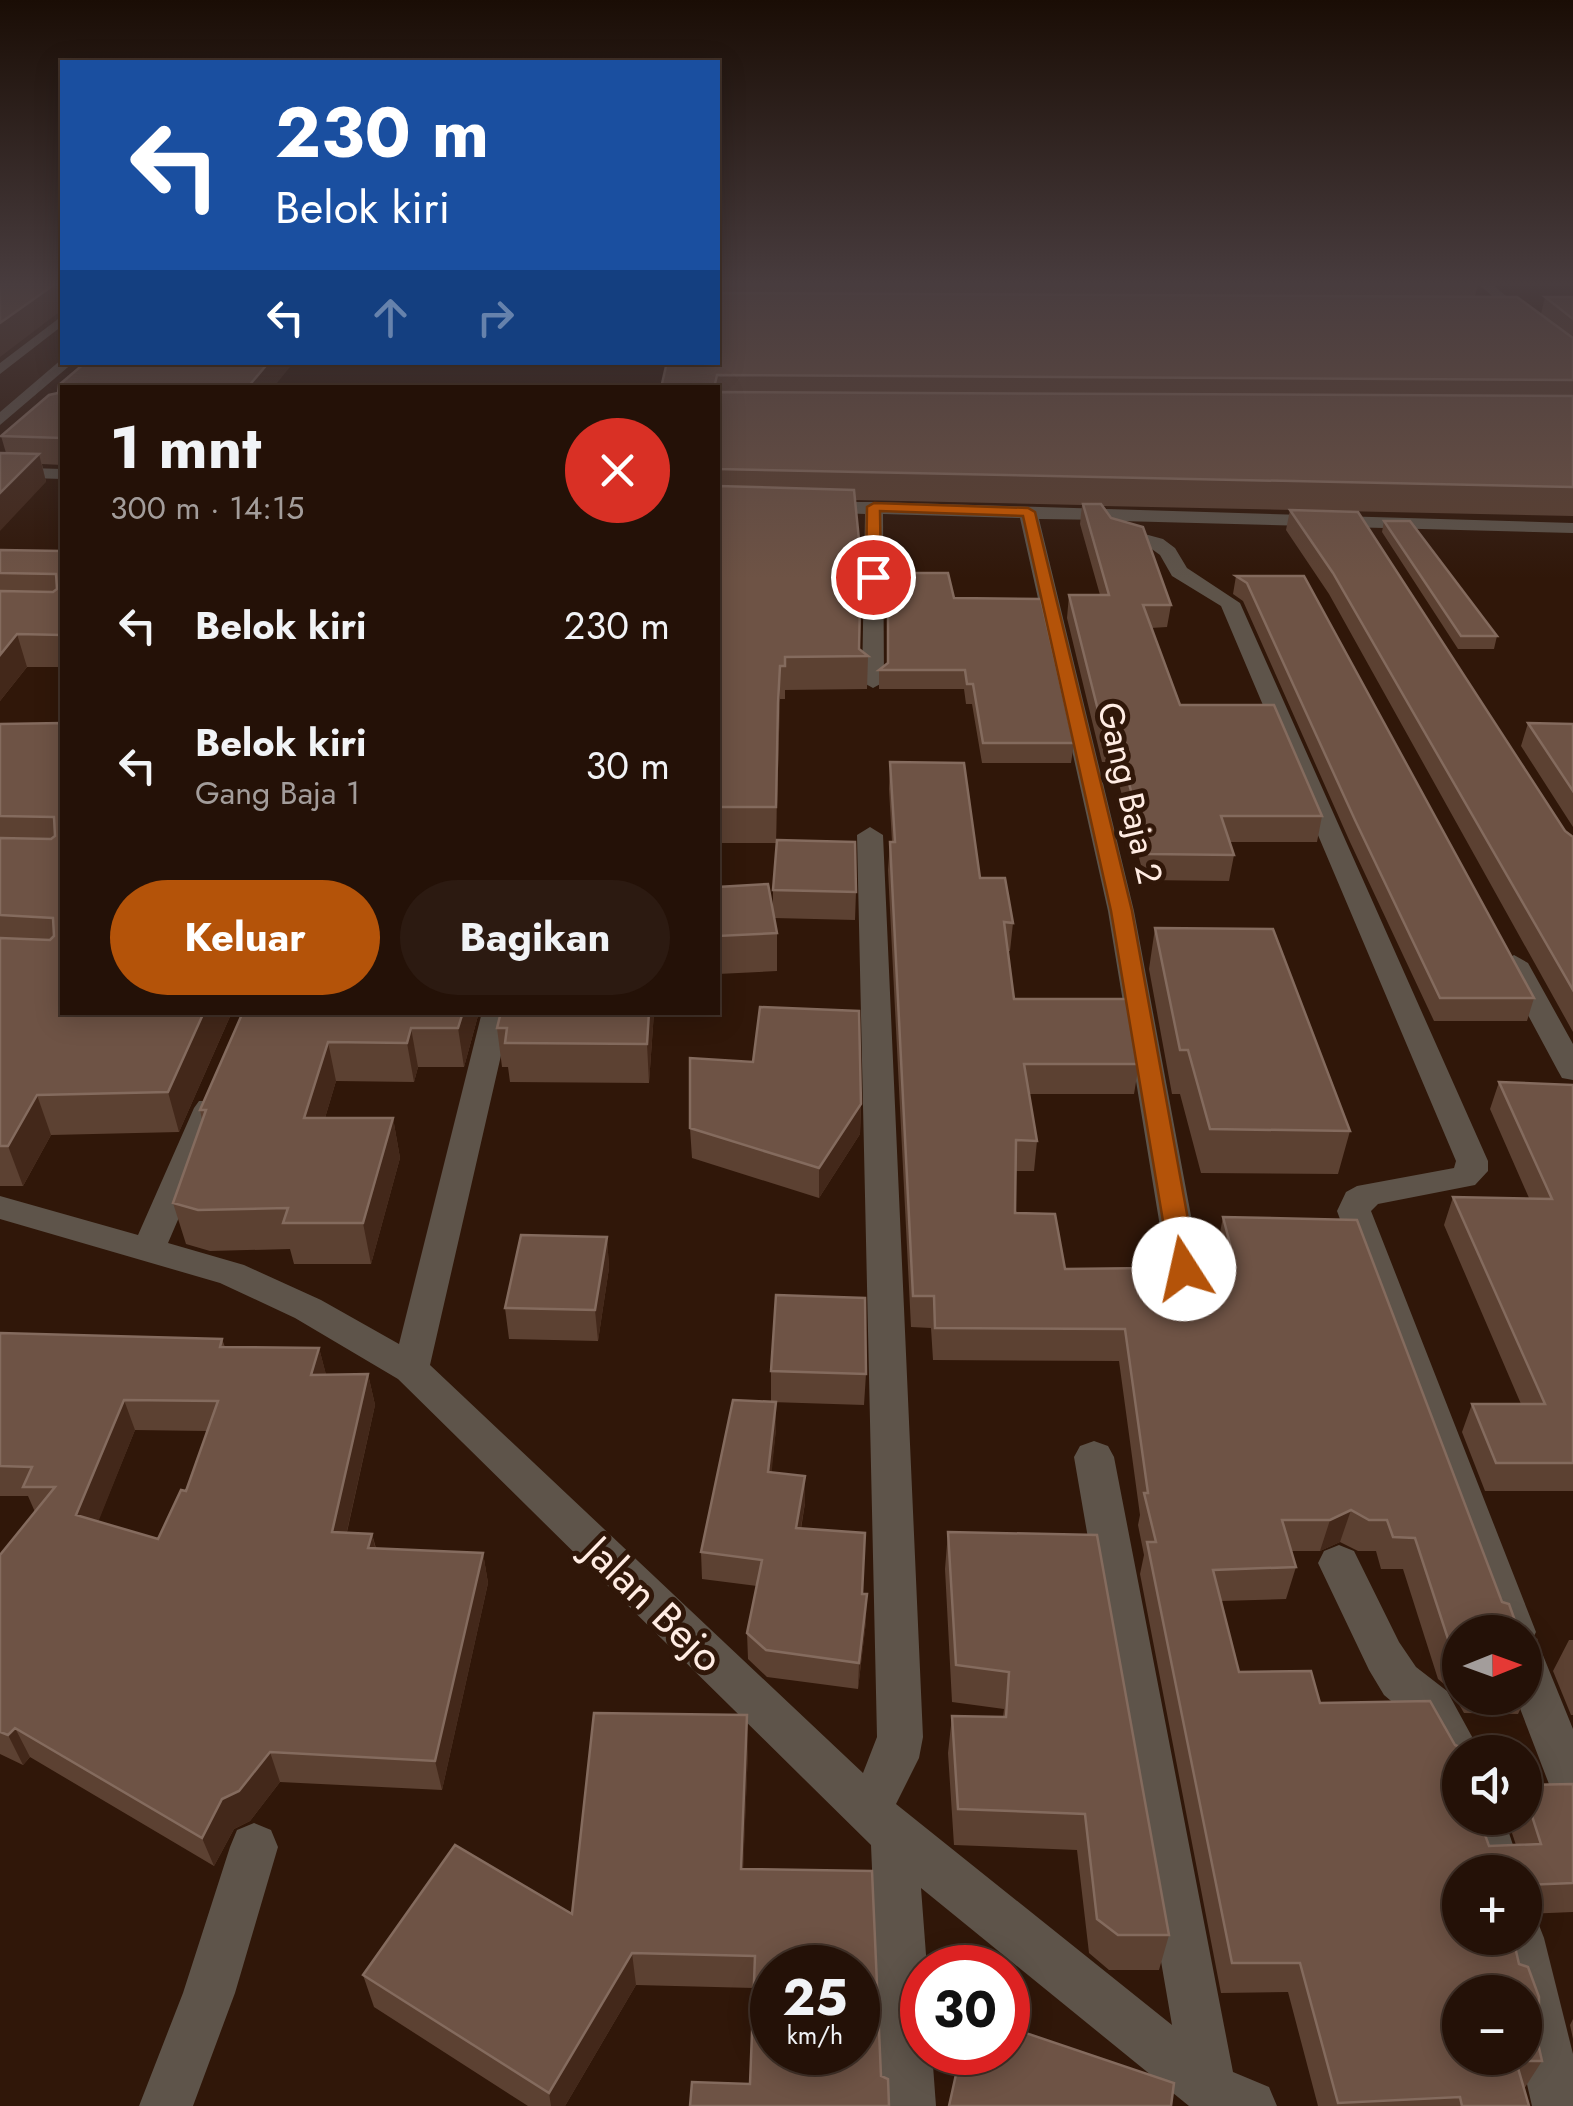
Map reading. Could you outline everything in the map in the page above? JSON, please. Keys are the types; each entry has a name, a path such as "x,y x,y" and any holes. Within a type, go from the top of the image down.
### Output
{"street":[{"path":"2,416 43,382"},
{"path":"2,416 44,413"},
{"path":"0,472 60,474"},
{"path":"796,506 1028,512 1111,522 1369,533 1573,528"},
{"path":"873,682 874,507"},
{"name":"Gang Baja 2","path":"1028,512 1122,911 1184,1269"},
{"path":"1111,522 1156,543 1168,552 1188,580 1230,604 1472,1161 1472,1171 1463,1178 1369,1194 1358,1200 1354,1210 1508,1615"},
{"path":"870,835 900,1737 881,1823 909,2106"},
{"path":"1499,936 1573,1071"},
{"path":"411,1369 496,1015"},
{"path":"149,1248 220,1085"},
{"name":"Jalan Bejo","path":"0,1207 232,1274 308,1309 411,1369 881,1823 1230,2098"},
{"path":"1094,1457 1230,2098"},
{"path":"1338,1562 1392,1668 1400,1680 1431,1706 1447,1735"},
{"path":"1542,1707 1573,1789"},
{"path":"166,2106 209,1993 254,1847"},
{"path":"1523,1955 1559,2106"}],"building":[{"path":"252,382 60,385 60,438 1,436 49,395 58,393 59,385"},
{"path":"662,382 715,382 715,385"},
{"path":"720,392 1573,396 1573,487 720,469"},
{"path":"0,453 39,454 0,493"},
{"path":"720,486 854,490 861,560 859,649 868,656 785,657 785,666 780,666 776,807 720,807"},
{"path":"1083,504 1101,504 1111,518 1143,527 1171,605 1143,605 1180,705 1274,705 1322,816 1221,816 1234,855 1149,854 1116,738 1105,738 1069,595 1109,595"},
{"path":"1290,510 1358,512 1565,831 1573,837 1573,990 1333,573"},
{"path":"1384,521 1410,521 1497,636 1461,636"},
{"path":"0,550 60,551 60,635 17,634 0,655 0,591 57,589 56,574 0,573"},
{"path":"888,573 948,573 954,598 1041,599 1074,743 983,743 973,684 967,684 965,670 879,670 888,663"},
{"path":"1236,576 1304,576 1534,998 1440,998 1247,583"},
{"path":"60,723 60,1015 203,1015 168,1092 37,1095 8,1146 0,1146 0,938 50,940 54,936 53,918 0,915 0,838 55,836 54,817 0,816 0,724"},
{"path":"1528,723 1573,724 1573,791"},
{"path":"890,762 964,763 980,878 1005,878 1013,923 1004,922 1014,999 1128,999 1139,1064 1024,1064 1037,1141 1016,1140 1015,1213 1055,1214 1065,1269 1236,1267 1223,1217 1357,1220 1502,1602 1509,1604 1513,1615 1442,1615 1442,1620 1415,1538 1393,1537 1387,1520 1369,1520 1351,1510 1330,1520 1282,1520 1296,1567 1213,1570 1239,1672 1311,1671 1320,1703 1430,1701 1449,1735 1442,1735 1442,1835 1485,1835 1489,1846 1541,1844 1538,1835 1542,1835 1542,1785 1573,1784 1573,1883 1542,1884 1542,1855 1442,1855 1442,1955 1517,1955 1519,1964 1528,1967 1531,1975 1442,1975 1442,2075 1520,2075 1529,2106 1462,2106 1460,2097 1338,2103 1300,1963 1232,1963 1147,1542 1156,1542 1144,1493 1148,1493 1125,1329 935,1328 934,1296 913,1296 890,842 895,842"},
{"path":"777,840 855,842 856,892 773,890"},
{"path":"768,884 777,933 720,936 720,887"},
{"path":"1155,928 1273,929 1350,1131 1210,1129 1188,1050 1180,1050"},
{"path":"760,1007 859,1011 861,1104 819,1168 690,1128 690,1058 753,1062"},
{"path":"242,1015 462,1015 458,1028 411,1028 407,1043 328,1042 304,1118 393,1118 363,1223 283,1223 288,1208 198,1210 173,1203 206,1110 200,1110"},
{"path":"500,1015 649,1015 647,1044 505,1043 507,1028 497,1028"},
{"path":"1499,1082 1573,1085 1573,1463 1496,1463 1472,1404 1545,1404 1453,1197 1552,1199"},
{"path":"521,1235 607,1237 595,1310 505,1308"},
{"path":"776,1295 865,1298 866,1374 771,1371"},
{"path":"0,1333 222,1339 220,1347 319,1348 311,1375 368,1374 332,1532 372,1534 368,1548 483,1553 435,1761 270,1752 239,1791 222,1799 202,1838 15,1728 8,1735 0,1732 0,1555 55,1487 23,1487 32,1467 0,1466","holes":["124,1400 218,1401 186,1491 181,1490 158,1539 76,1515"]},
{"path":"733,1400 776,1402 768,1472 805,1476 796,1528 865,1533 862,1594 867,1594 859,1663 766,1650 747,1633 762,1560 701,1552"},
{"path":"948,1532 1097,1535 1169,1935 1118,1935 1097,1919 1085,1814 958,1809 952,1716 1006,1717 1009,1672 956,1665"},
{"path":"594,1713 747,1715 741,1869 872,1871 875,1945 750,1945 750,1956 632,1953 549,2093 363,1975 455,1845 572,1914"},
{"path":"1030,2034 1174,2083 1171,2106 949,2106 956,2075 1030,2075"},
{"path":"880,2053 881,2076 888,2079 889,2106 690,2106 692,2082 750,2084 750,2075 880,2075"}],"route":[{"path":"873,577 874,507 1028,512 1122,911 1184,1269"}]}
